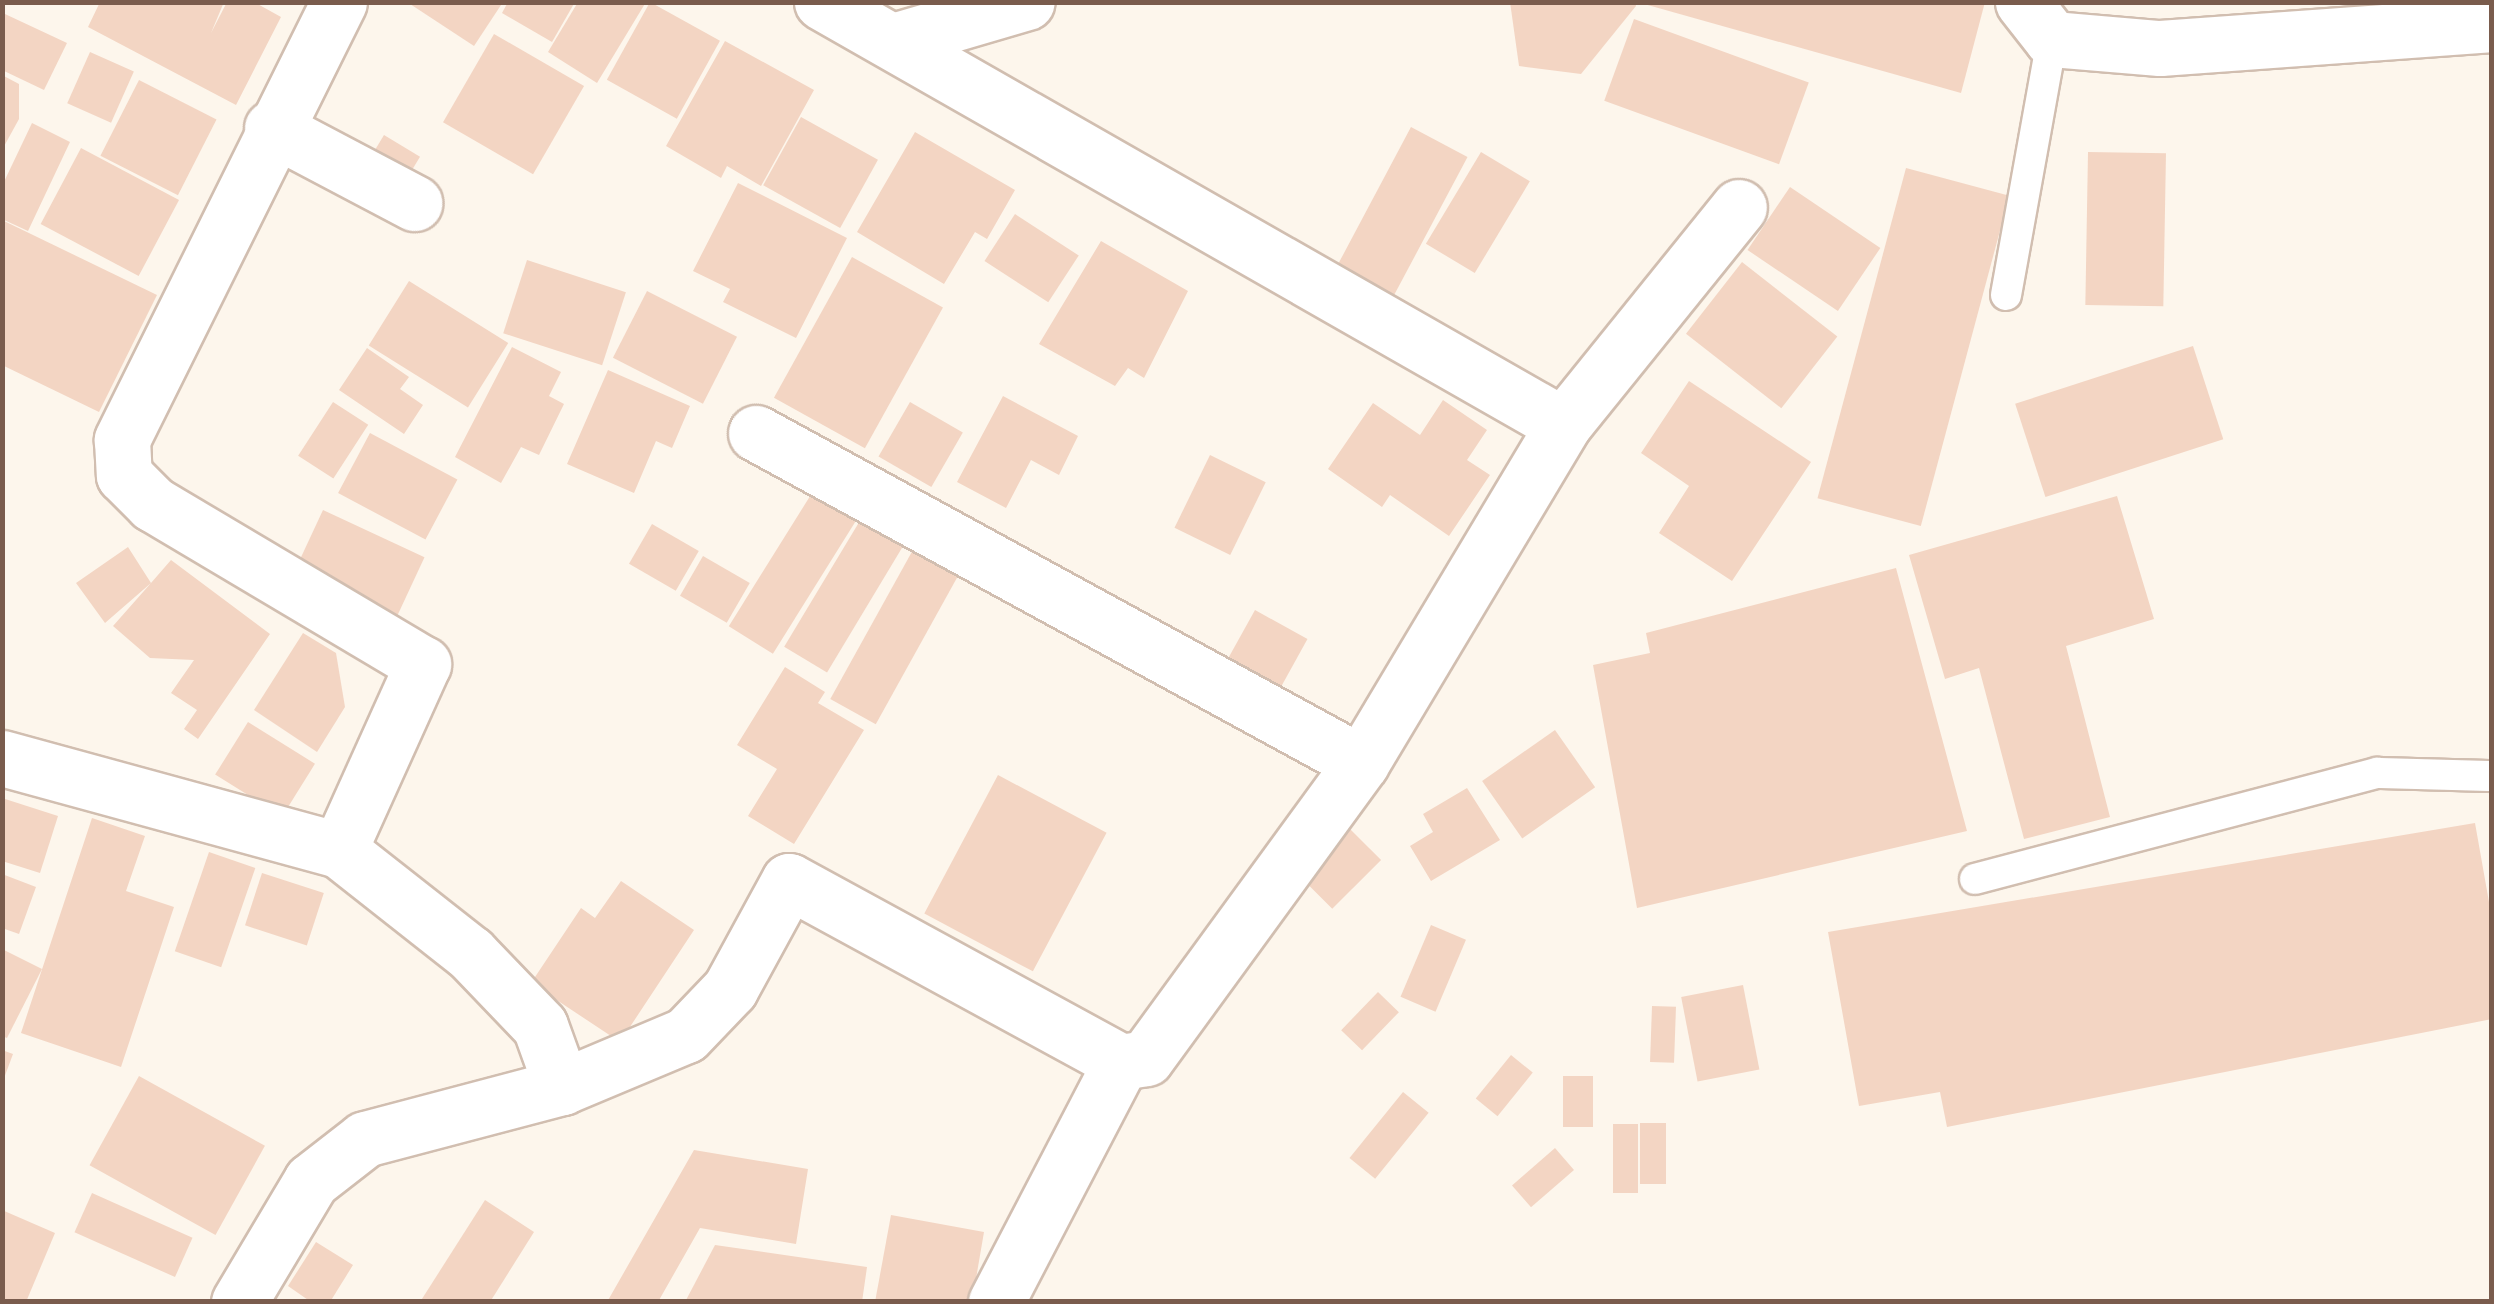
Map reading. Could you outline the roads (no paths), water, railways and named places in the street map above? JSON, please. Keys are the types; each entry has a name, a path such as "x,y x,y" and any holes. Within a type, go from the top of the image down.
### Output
{"street":[{"path":"339,2 272,128 122,440 124,474 153,504 231,556 423,664 339,850"},
{"path":"822,2 896,40 1564,424"},
{"path":"896,40 1027,2"},
{"path":"2037,21 2160,48 2492,24"},
{"path":"272,128 414,203"},
{"path":"238,1302 311,1181 365,1139 562,1087 686,1035 730,989 789,881 1121,1062 1146,1058 1361,763 1564,424 1739,206"},
{"path":"756,433 1361,763"},
{"path":"2,758 339,850 470,953 540,1026 562,1087"},
{"path":"996,1302 1121,1062"}],"lane":[{"path":"2006,295 2037,21"},
{"path":"1975,880 2377,773 2492,776"}]}
